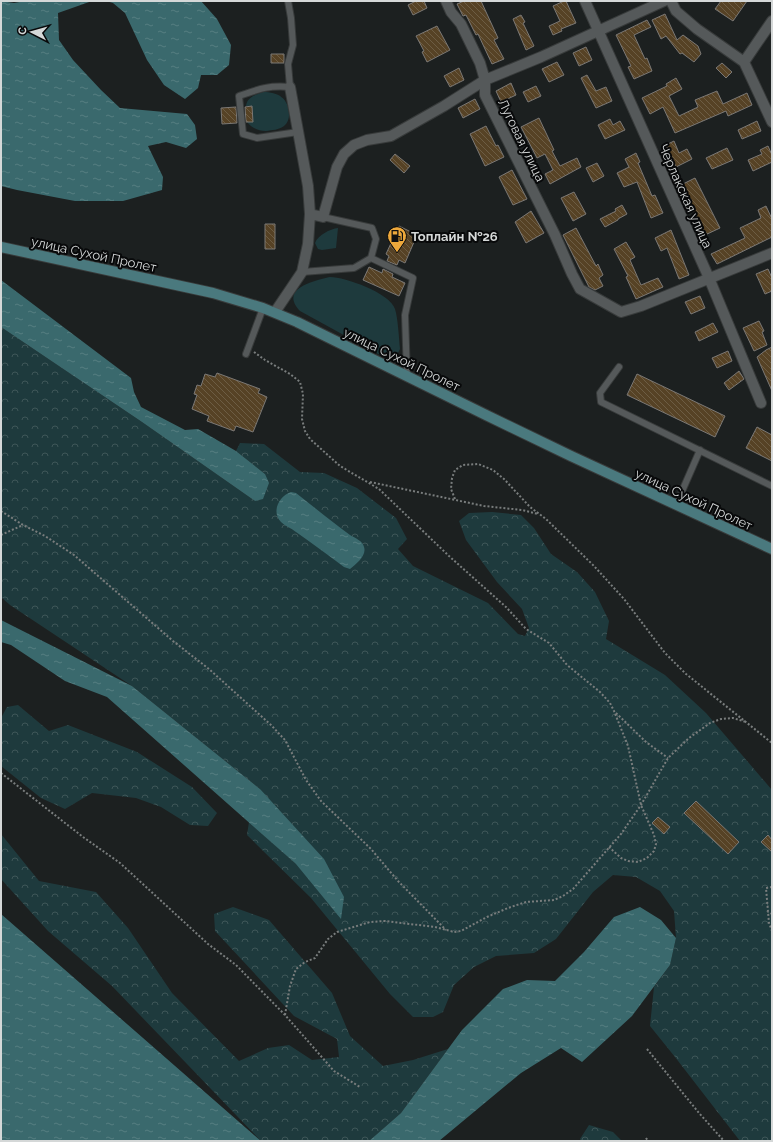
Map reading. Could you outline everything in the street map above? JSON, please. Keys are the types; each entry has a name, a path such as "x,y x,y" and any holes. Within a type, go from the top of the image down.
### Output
{"main road":[{"name":"улица Сухой Пролет","path":"1,247 213,293 275,312 493,419 772,549"}],"street":[{"name":"Луговая улица","path":"446,1 451,12 461,24 480,63 485,80 485,95 555,235 580,289 621,312 641,306 709,278"},
{"name":"Черлакская улица","path":"585,1 709,278 761,403"},
{"path":"310,214 323,218 337,167 344,154 354,145 367,140 391,136 444,106 485,80 664,1"},
{"path":"671,1 676,11 697,29 744,62 772,122"},
{"path":"744,62 772,21"},
{"path":"275,312 302,272 308,244 310,214 308,186 290,87"},
{"path":"709,278 772,253"}],"lane":[{"path":"288,1 293,45 288,64 290,87 262,87 239,96 243,134 257,138 298,132"},
{"path":"302,272 354,268 371,258 376,238 372,228 323,218"},
{"path":"371,258 413,278 405,315 407,376"},
{"path":"246,354 263,308"},
{"path":"619,367 600,393 601,402 772,486"},
{"path":"676,505 700,450"}],"path":[{"path":"250,344 254,352 290,374 300,382 303,394 302,419 305,431 310,439 348,472 379,489 506,607 526,629 549,643 567,665 600,692 610,704 628,746 641,805 654,835 656,844 654,851 647,858 638,862 628,862 609,847"},
{"path":"455,499 451,488 455,470 463,465 478,464 493,470 504,479 530,507 572,545 624,599 665,653 686,674 772,743"},
{"path":"368,482 484,506 522,510 539,514"},
{"path":"1,511 23,525 45,536 74,555 173,641 209,669 271,725 284,740 306,780 321,801 371,849 398,880 446,930"},
{"path":"1,535 23,525"},
{"path":"614,711 646,742 668,758"},
{"path":"285,1015 290,986 296,969 305,962 315,958 328,939 338,932 370,922 385,921 409,923 454,932 461,931 487,917 526,902 554,900 563,896 573,889 621,834 641,805 668,758 689,738 710,723 721,719 733,718 746,722"},
{"path":"1,773 83,837 120,863 208,944 236,965 285,1015 334,1071 360,1086"},
{"path":"772,887 766,888 768,923 772,931"},
{"path":"767,911 772,914"},
{"path":"647,1049 699,1113 724,1141"}],"green space":[{"path":"263,92 273,93 282,97 287,104 289,115 288,121 282,127 275,130 263,131 255,129 247,122 253,121 252,106 246,106 248,100"},
{"path":"338,228 336,248 322,250 318,249 315,243 319,237 328,231"},
{"path":"330,277 346,280 366,287 385,297 391,303 395,309 398,323 400,349 397,354 390,357 382,356 300,311 293,297 296,292 301,287"},
{"path":"1,327 142,422 255,501 265,474 236,451 240,443 264,444 300,472 324,473 357,488 396,518 407,539 398,549 413,566 488,603 518,634 525,636 529,628 522,609 497,582 466,540 459,521 469,513 492,512 521,515 534,528 551,554 577,572 595,592 609,621 606,639 665,675 706,713 772,790 772,1141 740,1141 650,1026 654,987 670,965 676,938 674,911 660,891 636,877 613,875 593,892 556,939 534,953 496,956 474,967 454,985 443,1012 433,1017 413,1017 390,994 311,898 247,835 249,822 296,864 260,789 132,686 10,605 1,597"},
{"path":"18,705 49,731 68,725 137,752 192,787 217,813 208,826 190,825 161,807 136,798 92,793 65,809 41,798 1,766 1,718 7,707"},
{"path":"1,834 39,881 96,892 128,928 172,993 239,1061 268,1048 289,1045 312,1060 339,1057 337,1039 294,1016 215,931 214,914 233,907 269,920 332,993 350,1036 383,1066 413,1060 448,1049 401,1113 369,1141 261,1141 112,986 48,931 1,879"},
{"path":"589,1125 613,1132 622,1141 581,1141 580,1139"}],"water":[{"path":"1,1 14,3 25,1 92,1 58,13 59,40 73,60 120,108 187,114 195,125 197,139 186,148 166,142 148,146 163,177 162,190 123,201 75,201 1,186"},
{"path":"106,1 201,1 217,19 231,45 229,65 217,75 201,75 198,88 185,99 164,85 147,60 125,13 113,3"},
{"path":"1,280 131,378 134,392 141,407 185,430 198,429 236,451 265,474 269,483 263,499 255,501 142,422 1,327"},
{"path":"291,492 296,493 362,543 365,550 364,554 355,565 350,569 344,567 281,522 277,514 278,505 283,497"},
{"path":"1,620 132,686 260,789 324,859 344,897 341,919 296,864 107,697 65,681 11,645 1,642"},
{"path":"640,907 661,920 676,938 670,965 632,1016 582,1062 561,1048 521,1073 439,1141 369,1141 401,1113 462,1030 503,989 527,980 555,981 584,952 614,917"},
{"path":"1,914 261,1141 1,1141"}],"building":[{"path":"416,1 424,1 427,8 413,15 408,5"},
{"path":"464,1 481,1 498,38 494,40 504,59 492,64 478,34 476,35 466,15 463,16 457,4"},
{"path":"566,1 576,23 561,29 562,31 553,35 549,26 560,21 553,6"},
{"path":"721,1 747,1 733,21 715,9"},
{"path":"665,14 677,40 683,35 698,46 701,54 694,62 682,53 680,54 666,36 661,39 652,20"},
{"path":"521,15 525,22 523,23 534,46 526,50 513,19"},
{"path":"647,20 651,27 634,35 645,59 647,58 652,71 634,79 628,67 631,66 616,35"},
{"path":"437,26 450,50 427,62 422,52 424,51 416,36"},
{"path":"586,47 592,60 579,66 573,53"},
{"path":"271,54 284,54 284,63 271,63"},
{"path":"557,62 564,75 549,82 542,69"},
{"path":"722,63 732,72 726,78 716,68"},
{"path":"459,68 464,80 450,87 444,76"},
{"path":"587,75 596,91 606,87 612,101 596,108 581,78"},
{"path":"676,78 682,89 669,96 679,116 698,107 695,100 717,91 723,104 747,93 752,105 728,116 726,111 675,133 663,107 650,114 642,98 667,86 666,84"},
{"path":"511,83 516,95 501,102 496,91"},
{"path":"536,86 541,96 528,102 523,92"},
{"path":"475,99 480,109 463,118 458,108"},
{"path":"252,106 253,122 246,122 245,107"},
{"path":"236,107 237,123 222,124 221,108"},
{"path":"539,118 554,150 552,151 560,166 577,158 581,167 550,184 545,174 553,170 545,154 537,158 521,127"},
{"path":"610,119 613,125 620,121 625,130 605,139 598,125"},
{"path":"757,121 761,131 742,139 738,130"},
{"path":"486,126 496,146 498,145 504,157 485,166 470,134"},
{"path":"674,141 679,153 687,149 692,159 676,167 666,145"},
{"path":"768,146 772,155 772,162 753,171 748,160 762,154 760,150"},
{"path":"727,148 733,160 712,169 706,158"},
{"path":"636,153 640,162 638,163 652,196 655,195 663,213 651,218 637,182 624,187 617,173 629,167 625,159"},
{"path":"395,154 410,166 404,173 390,160"},
{"path":"597,163 604,176 593,182 586,168"},
{"path":"512,170 527,199 513,205 499,177"},
{"path":"695,178 720,228 705,235 681,185"},
{"path":"574,192 586,214 573,221 561,198"},
{"path":"622,205 627,214 605,227 600,219 616,211 615,209"},
{"path":"766,206 772,219 772,237 717,264 711,254 745,238 740,228 761,218 758,210"},
{"path":"531,211 544,233 526,243 515,222"},
{"path":"265,224 275,224 275,249 265,249"},
{"path":"399,226 417,235 405,263 399,260 397,265 387,261 389,256 386,254"},
{"path":"576,228 596,266 598,264 603,275 599,278 603,286 595,290 589,287 563,235"},
{"path":"671,230 689,275 679,279 667,248 661,251 655,238"},
{"path":"626,242 635,257 630,260 641,285 658,278 663,287 636,299 626,277 628,276 614,249"},
{"path":"369,267 382,273 383,269 393,274 392,277 405,283 399,296 363,280"},
{"path":"768,269 772,278 772,291 765,294 756,274"},
{"path":"700,296 705,308 691,314 685,302"},
{"path":"759,321 764,331 762,332 767,345 754,351 743,328"},
{"path":"713,323 718,332 699,341 695,332"},
{"path":"772,347 772,391 757,357"},
{"path":"728,351 732,361 717,368 712,358"},
{"path":"739,371 744,379 729,390 724,383"},
{"path":"217,373 260,389 258,393 267,397 253,432 236,426 234,431 207,421 209,416 192,409 197,395 194,394 197,385 201,386 205,374 215,377"},
{"path":"637,374 725,416 715,437 627,395"},
{"path":"757,427 772,435 772,461 746,448"},
{"path":"696,801 739,842 728,854 684,813"},
{"path":"658,817 670,827 664,834 652,823"},
{"path":"768,835 772,840 772,852 761,842"}],"place":[{"name":"Топлайн №26","path":"397,253"}]}
